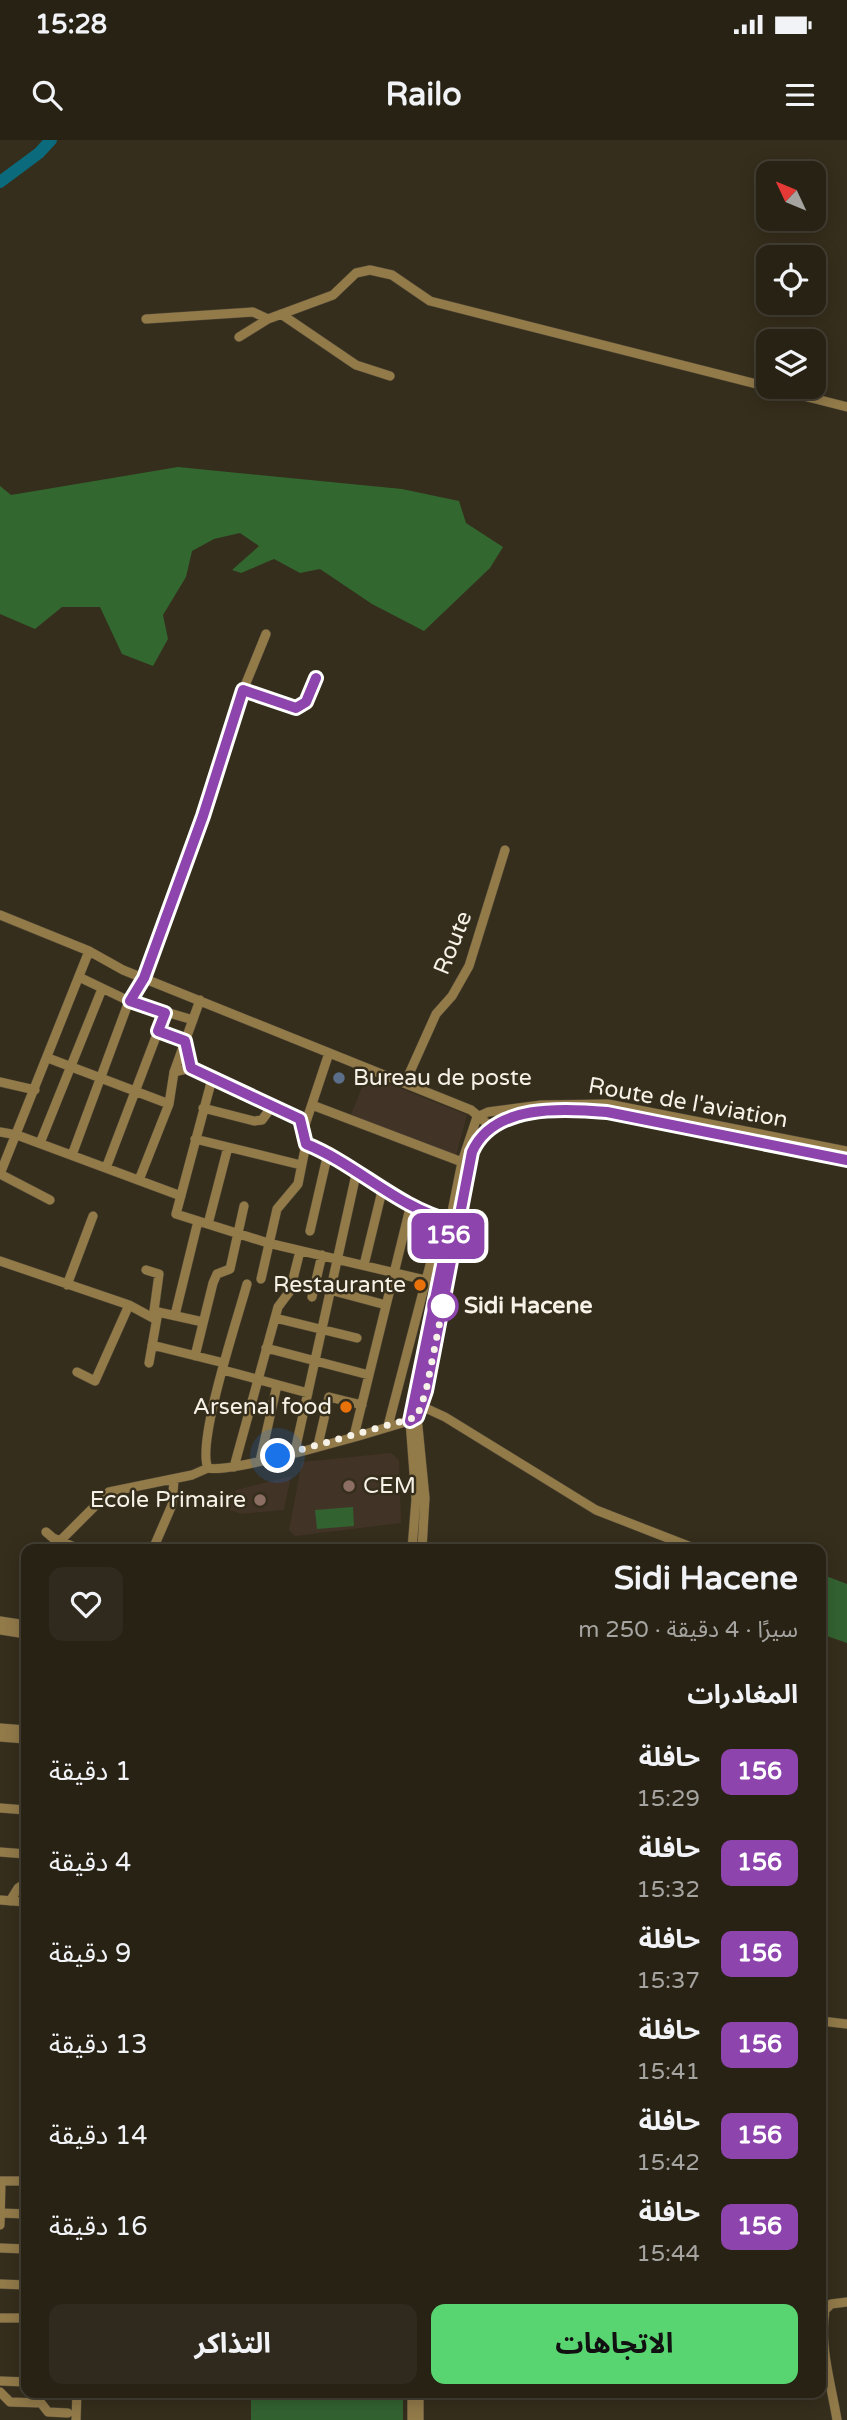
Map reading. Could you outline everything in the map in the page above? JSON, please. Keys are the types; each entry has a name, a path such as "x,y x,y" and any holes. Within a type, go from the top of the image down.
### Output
{"street":[{"path":"239,337 268,319 333,295 356,273 370,270 392,275 430,301 847,407"},
{"path":"146,319 253,312 268,319"},
{"path":"281,314 356,365 390,376"},
{"path":"72,1155 130,1001 144,978 203,816 243,690 266,634"},
{"path":"243,690 296,708 306,702 316,678"},
{"name":"Route","path":"405,1083 436,1014 452,996 469,966 505,850"},
{"path":"0,915 89,951 144,978 480,1114 490,1126"},
{"path":"50,1200 0,1174 89,951"},
{"path":"79,977 130,1001 193,1020"},
{"path":"40,1143 102,989"},
{"path":"139,1180 169,1104 174,1072 201,1000"},
{"path":"106,1168 165,1013"},
{"path":"158,1031 185,1041"},
{"path":"185,1041 191,1068"},
{"path":"303,1131 329,1053"},
{"path":"48,1058 169,1104"},
{"path":"174,1072 191,1068 300,1119 306,1144 298,1184 277,1209 261,1279"},
{"path":"212,1079 176,1214 268,1243 443,1284"},
{"path":"0,1082 35,1090"},
{"name":"Route de l'aviation","path":"480,1114 567,1102 608,1104 847,1151"},
{"path":"203,1108 254,1121 262,1120 273,1105"},
{"path":"312,1105 462,1162"},
{"path":"412,1544 416,1499 413,1419 472,1152 490,1126 513,1116 568,1111 607,1112 847,1160"},
{"path":"388,1426 402,1365 472,1124 480,1114"},
{"path":"0,1132 40,1143 181,1196"},
{"path":"195,1139 302,1165"},
{"path":"306,1144 328,1153 411,1204 446,1220"},
{"path":"208,1224 228,1147"},
{"path":"310,1231 328,1153"},
{"path":"295,1451 357,1170"},
{"path":"364,1265 383,1187"},
{"path":"354,1436 411,1204"},
{"path":"195,1356 213,1283 217,1274 230,1269 244,1206"},
{"path":"67,1285 93,1216"},
{"path":"422,1544 425,1498 413,1419 421,1406 443,1284 446,1220"},
{"path":"175,1314 198,1221"},
{"path":"234,1467 256,1379 278,1307 290,1291 300,1251"},
{"path":"312,1297 321,1255"},
{"path":"0,1261 129,1305 153,1318 159,1274 146,1270"},
{"path":"208,1468 204,1460 205,1450 247,1284"},
{"path":"330,1290 386,1305"},
{"path":"77,1373 95,1381 129,1305"},
{"path":"149,1363 158,1312 203,1322"},
{"path":"275,1318 357,1338"},
{"path":"152,1345 195,1356 256,1379 308,1393"},
{"path":"266,1348 369,1375"},
{"path":"260,1461 277,1385"},
{"path":"318,1446 330,1397 362,1405"},
{"path":"421,1406 445,1417 596,1510 683,1544"},
{"path":"61,1540 109,1492 174,1479 208,1468 217,1470 260,1461 413,1419"},
{"path":"155,1544 172,1505 174,1479"},
{"path":"46,1532 69,1544"},
{"path":"0,1621 21,1624"},
{"path":"0,1630 21,1633"},
{"path":"0,1728 21,1730"},
{"path":"0,1737 21,1739"},
{"path":"0,1808 21,1810"},
{"path":"0,1852 21,1854"},
{"path":"5,1901 21,1886"},
{"path":"826,2022 847,2024"},
{"path":"0,2225 1,2181 21,2181"},
{"path":"0,2213 21,2214"},
{"path":"0,2248 21,2249"},
{"path":"0,2284 21,2285"},
{"path":"826,2309 831,2304 847,2302"},
{"path":"0,2318 21,2318"},
{"path":"826,2362 837,2420"},
{"path":"0,2381 21,2382"},
{"path":"76,2420 77,2398"},
{"path":"412,2398 412,2420"},
{"path":"419,2398 419,2420"},
{"path":"2,2399 17,2407 41,2403 48,2416 68,2413"}],"shaded area":[{"path":"367,1075 467,1115 455,1160 350,1117"},
{"name":"CEM","path":"391,1453 399,1460 401,1523 295,1536 289,1530 302,1462"},
{"name":"Ecole Primaire","path":"291,1476 284,1510 241,1514 230,1510 236,1490"}],"green space":[{"path":"178,467 402,489 459,501 466,523 503,547 490,568 424,631 372,604 320,569 300,573 274,559 241,573 232,570 259,546 240,533 214,539 192,551 186,577 163,615 168,639 153,666 122,654 100,607 62,607 35,629 0,614 0,486 11,495"},
{"path":"353,1507 354,1526 317,1529 315,1510"},
{"path":"826,1576 847,1584 847,1643 826,1636"},
{"path":"251,2398 403,2398 403,2420 251,2420"}],"waterway":[{"path":"0,182 39,153 51,140"}],"bus line":[{"name":"156","path":"316,678 306,702 296,708 243,690 231,720 203,816 144,978 130,1001 165,1013 158,1031 185,1041 191,1068 300,1119 306,1144 343,1161 411,1204 451,1221 410,1421 417,1417 426,1391 472,1152 482,1133 497,1121 513,1116 568,1111 607,1112 847,1160"}],"place":[{"name":"Bureau de poste","path":"339,1078"},
{"name":"Restaurante","path":"420,1285"},
{"name":"Sidi Hacene","path":"443,1306"},
{"name":"Arsenal food","path":"346,1407"},
{"name":"CEM","path":"349,1486"},
{"name":"Ecole Primaire","path":"260,1500"}],"route":[{"path":"278,1456 417,1417 426,1391 443,1306"}]}
